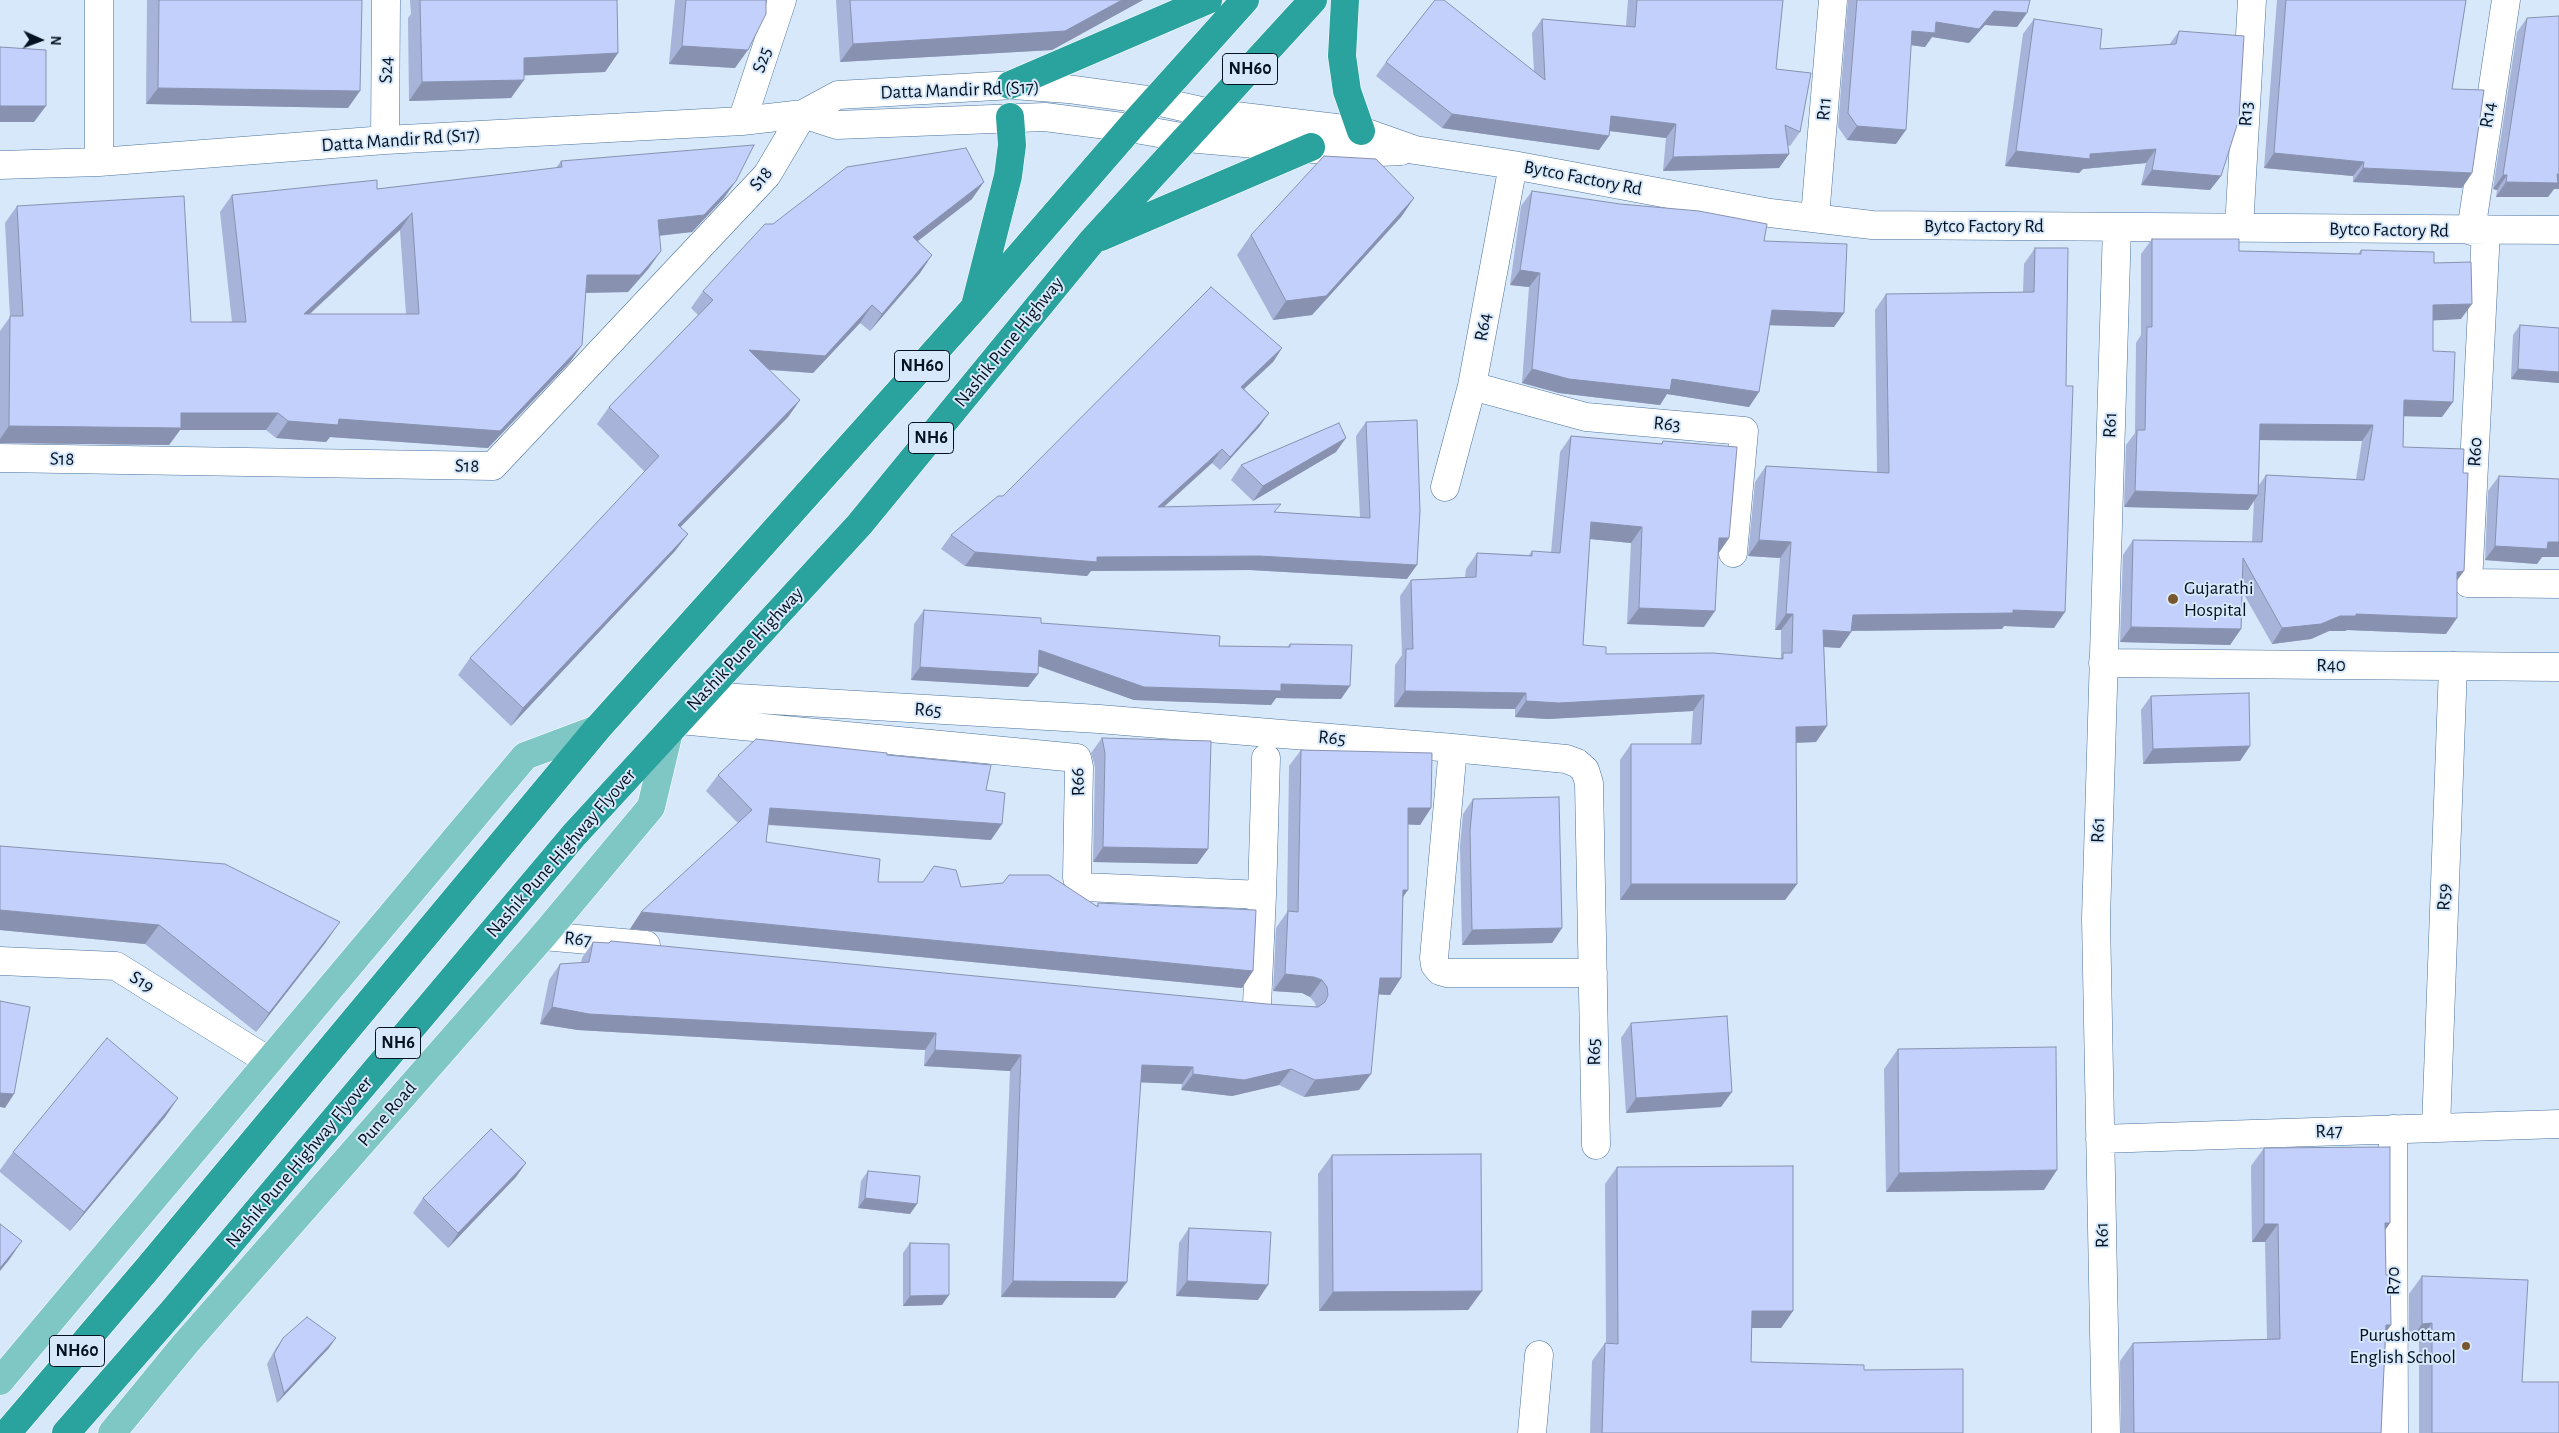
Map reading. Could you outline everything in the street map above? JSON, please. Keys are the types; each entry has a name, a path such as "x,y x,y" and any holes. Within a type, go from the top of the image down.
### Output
{"highway":[{"path":"1010,85 1208,0"},
{"name":"NH60","path":"597,729 974,308 1130,128 1156,102 1245,0"},
{"name":"Nashik Pune Highway","path":"674,726 859,525 1092,241 1313,0"},
{"path":"1345,0 1342,56 1347,91 1361,131"},
{"path":"974,308 1008,176 1012,145 1010,117"},
{"path":"1092,241 1311,148"},
{"name":"Nashik Pune Highway Flyover","path":"66,1433 172,1312 574,835 674,726"},
{"name":"NH6","path":"148,1268 597,729"},
{"name":"NH60","path":"7,1433 148,1268"}],"main road":[{"name":"Pune Road","path":"112,1433 186,1343 543,936 651,807 674,726"},
{"path":"0,1381 267,1060 525,756 597,729"}],"street":[{"path":"99,0 99,162"},
{"name":"S24","path":"385,140 386,0"},
{"name":"S25","path":"742,121 782,0"},
{"name":"R11","path":"1815,217 1833,0"},
{"name":"R13","path":"2239,228 2252,0"},
{"name":"R14","path":"2479,231 2506,0"},
{"name":"Datta Mandir Rd (S17)","path":"0,165 99,162 385,140 742,121 803,114 838,95 1010,85 1068,89 1156,102 1210,113"},
{"name":"Bytco Factory Rd","path":"1210,113 1361,131 1415,150 1513,165 1770,213 1872,225 2479,231 2559,230"},
{"name":"Datta Mandir Rd (S17)","path":"803,114 837,125 1044,117 1130,128 1186,138"},
{"name":"S18","path":"0,458 493,466 767,175 803,114"},
{"name":"Bytco Factory Rd","path":"1186,138 1359,153 1415,150"},
{"name":"R64","path":"1445,487 1472,386 1513,165"},
{"name":"R61","path":"2106,1433 2096,918 2117,227"},
{"name":"R60","path":"2479,231 2468,582 2559,584"},
{"name":"R63","path":"1472,386 1586,417 1744,430 1733,553"},
{"name":"R40","path":"2103,663 2559,667"},
{"name":"R59","path":"2436,1128 2453,666"},
{"name":"R65","path":"702,696 1080,720 1453,748 1566,759 1577,763 1585,770 1589,783 1596,1144"},
{"path":"1077,758 1080,720"},
{"name":"R66","path":"674,726 1077,758 1079,767 1077,878 1084,887 1262,895"},
{"path":"1453,748 1434,958 1435,965 1440,971 1447,974 1593,973"},
{"path":"1266,758 1262,895 1247,1004 1283,1007"},
{"name":"R67","path":"543,936 671,948"},
{"name":"S19","path":"0,961 116,966 267,1060"},
{"name":"R47","path":"2100,1139 2559,1124"},
{"name":"R70","path":"2393,1129 2394,1433"},
{"path":"1532,1433 1539,1355"}],"building":[{"path":"159,0 362,0 360,91 158,88"},
{"path":"420,0 617,0 618,53 524,58 524,80 422,82"},
{"path":"686,0 766,0 766,14 748,50 682,46"},
{"path":"850,0 1122,0 1065,31 853,44"},
{"path":"1435,0 1444,0 1545,80 1542,19 1635,27 1637,0 1783,0 1776,69 1811,73 1800,132 1785,125 1789,154 1673,157 1676,124 1611,116 1609,136 1452,114 1386,62"},
{"path":"1857,0 2030,0 2027,13 1994,11 1979,29 1936,22 1935,33 1912,31 1906,130 1857,126 1848,113"},
{"path":"2286,0 2466,0 2452,89 2484,90 2472,173 2363,168 2364,162 2274,153"},
{"path":"2559,16 2558,183 2506,182 2507,175 2503,175 2527,18"},
{"path":"2034,19 2102,29 2100,49 2176,44 2179,31 2244,36 2239,119 2221,176 2152,170 2156,149 2090,154 2090,159 2016,151"},
{"path":"0,47 46,50 46,106 0,106"},
{"path":"754,145 736,181 704,215 658,220 661,251 640,275 587,275 582,345 500,431 339,419 338,425 288,421 278,413 181,413 181,428 9,426 10,316 23,316 17,206 184,196 191,322 246,322 232,195 377,180 377,189 562,167 561,161","holes":["412,213 419,314 304,314"]},
{"path":"966,148 984,182 913,237 932,255 882,314 872,305 825,356 749,350 800,400 678,525 688,534 523,708 470,658 659,456 609,407 713,300 703,291 765,224 773,224 847,167"},
{"path":"1324,156 1376,159 1414,198 1326,296 1286,301 1251,235"},
{"path":"1532,191 1620,204 1699,211 1767,224 1764,241 1847,244 1844,313 1772,310 1759,392 1672,379 1670,390 1569,379 1532,369 1540,273 1520,270"},
{"path":"2152,239 2239,239 2239,251 2361,254 2361,250 2434,252 2434,263 2471,262 2472,304 2433,305 2433,351 2455,352 2453,402 2404,400 2403,447 2464,449 2463,473 2468,473 2464,571 2457,572 2457,618 2356,614 2356,616 2340,616 2321,624 2282,628 2243,558 2241,629 2131,627 2133,540 2262,542 2266,475 2364,480 2373,425 2260,424 2258,495 2135,491 2137,430 2145,430 2147,327 2152,327"},
{"path":"2035,248 2068,248 2066,386 2073,386 2065,612 2013,610 2013,613 1853,615 1851,632 1823,630 1827,726 1796,727 1797,884 1631,884 1631,744 1701,744 1704,695 1559,703 1526,701 1526,693 1405,691 1406,649 1413,649 1411,580 1476,577 1477,553 1532,556 1532,551 1560,553 1571,436 1662,444 1663,441 1737,447 1729,538 1719,538 1715,611 1639,608 1642,527 1591,522 1583,645 1606,647 1606,654 1713,653 1783,659 1783,653 1792,653 1793,614 1786,614 1791,542 1759,540 1766,466 1889,473 1886,294 2034,292"},
{"path":"1211,287 1282,348 1241,387 1269,413 1230,457 1222,449 1158,507 1281,504 1274,512 1370,518 1366,422 1417,420 1420,511 1417,565 1259,556 1097,557 1097,562 975,552 951,535 998,496 1003,496"},
{"path":"2520,325 2559,328 2559,372 2518,369"},
{"path":"1339,423 1346,438 1263,486 1241,465"},
{"path":"2499,476 2559,479 2559,542 2548,542 2547,549 2495,546"},
{"path":"924,610 1041,618 1041,623 1220,636 1219,646 1290,647 1290,644 1352,645 1350,686 1281,684 1281,691 1144,687 1039,650 1038,674 920,667"},
{"path":"2249,693 2250,746 2153,749 2151,696"},
{"path":"1102,738 1211,741 1208,849 1103,847 1105,753"},
{"path":"756,739 991,765 986,790 1005,793 1002,824 770,808 766,842 880,859 878,882 923,882 934,866 956,870 961,887 1003,883 1009,875 1049,875 1098,907 1098,903 1256,910 1253,971 641,912 752,810 718,775"},
{"path":"1301,750 1432,753 1431,808 1408,808 1408,890 1403,890 1401,978 1380,978 1371,1074 1315,1080 1291,1069 1244,1080 1193,1074 1193,1067 1142,1065 1127,1282 1013,1281 1021,1055 935,1050 936,1033 589,1014 552,1007 560,964 589,962 593,942 609,943 611,941 1267,1004 1318,1007 1325,1002 1328,995 1327,987 1322,980 1314,977 1285,974 1288,911 1298,912"},
{"path":"1559,797 1562,928 1472,930 1470,831 1473,799"},
{"path":"0,846 225,864 340,922 269,1013 159,925 0,910"},
{"path":"0,1001 30,1007 14,1094 0,1093"},
{"path":"1727,1016 1732,1092 1636,1098 1631,1023"},
{"path":"107,1038 178,1098 84,1212 13,1152"},
{"path":"2056,1047 2057,1170 1899,1173 1898,1049"},
{"path":"491,1129 526,1163 458,1233 423,1198"},
{"path":"2390,1147 2390,1223 2385,1223 2386,1275 2390,1275 2391,1325 2386,1325 2381,1433 2134,1433 2133,1343 2280,1339 2278,1224 2264,1224 2264,1148"},
{"path":"1481,1154 1482,1291 1333,1292 1332,1155"},
{"path":"1793,1166 1793,1311 1752,1311 1751,1362 1864,1365 1864,1370 1963,1369 1963,1433 1602,1433 1605,1343 1618,1344 1617,1167"},
{"path":"868,1171 920,1176 917,1204 865,1198"},
{"path":"0,1224 22,1241 0,1268"},
{"path":"1189,1228 1271,1232 1268,1285 1187,1281"},
{"path":"910,1243 949,1244 949,1295 910,1296"},
{"name":"Purushottam English School","path":"2422,1276 2528,1280 2522,1382 2559,1382 2559,1433 2432,1433 2432,1323 2422,1324"},
{"path":"307,1317 336,1338 284,1393 274,1354 283,1338"}],"place":[{"name":"Gujarathi Hospital","path":"2173,599"},
{"name":"Purushottam English School","path":"2466,1346"}]}
